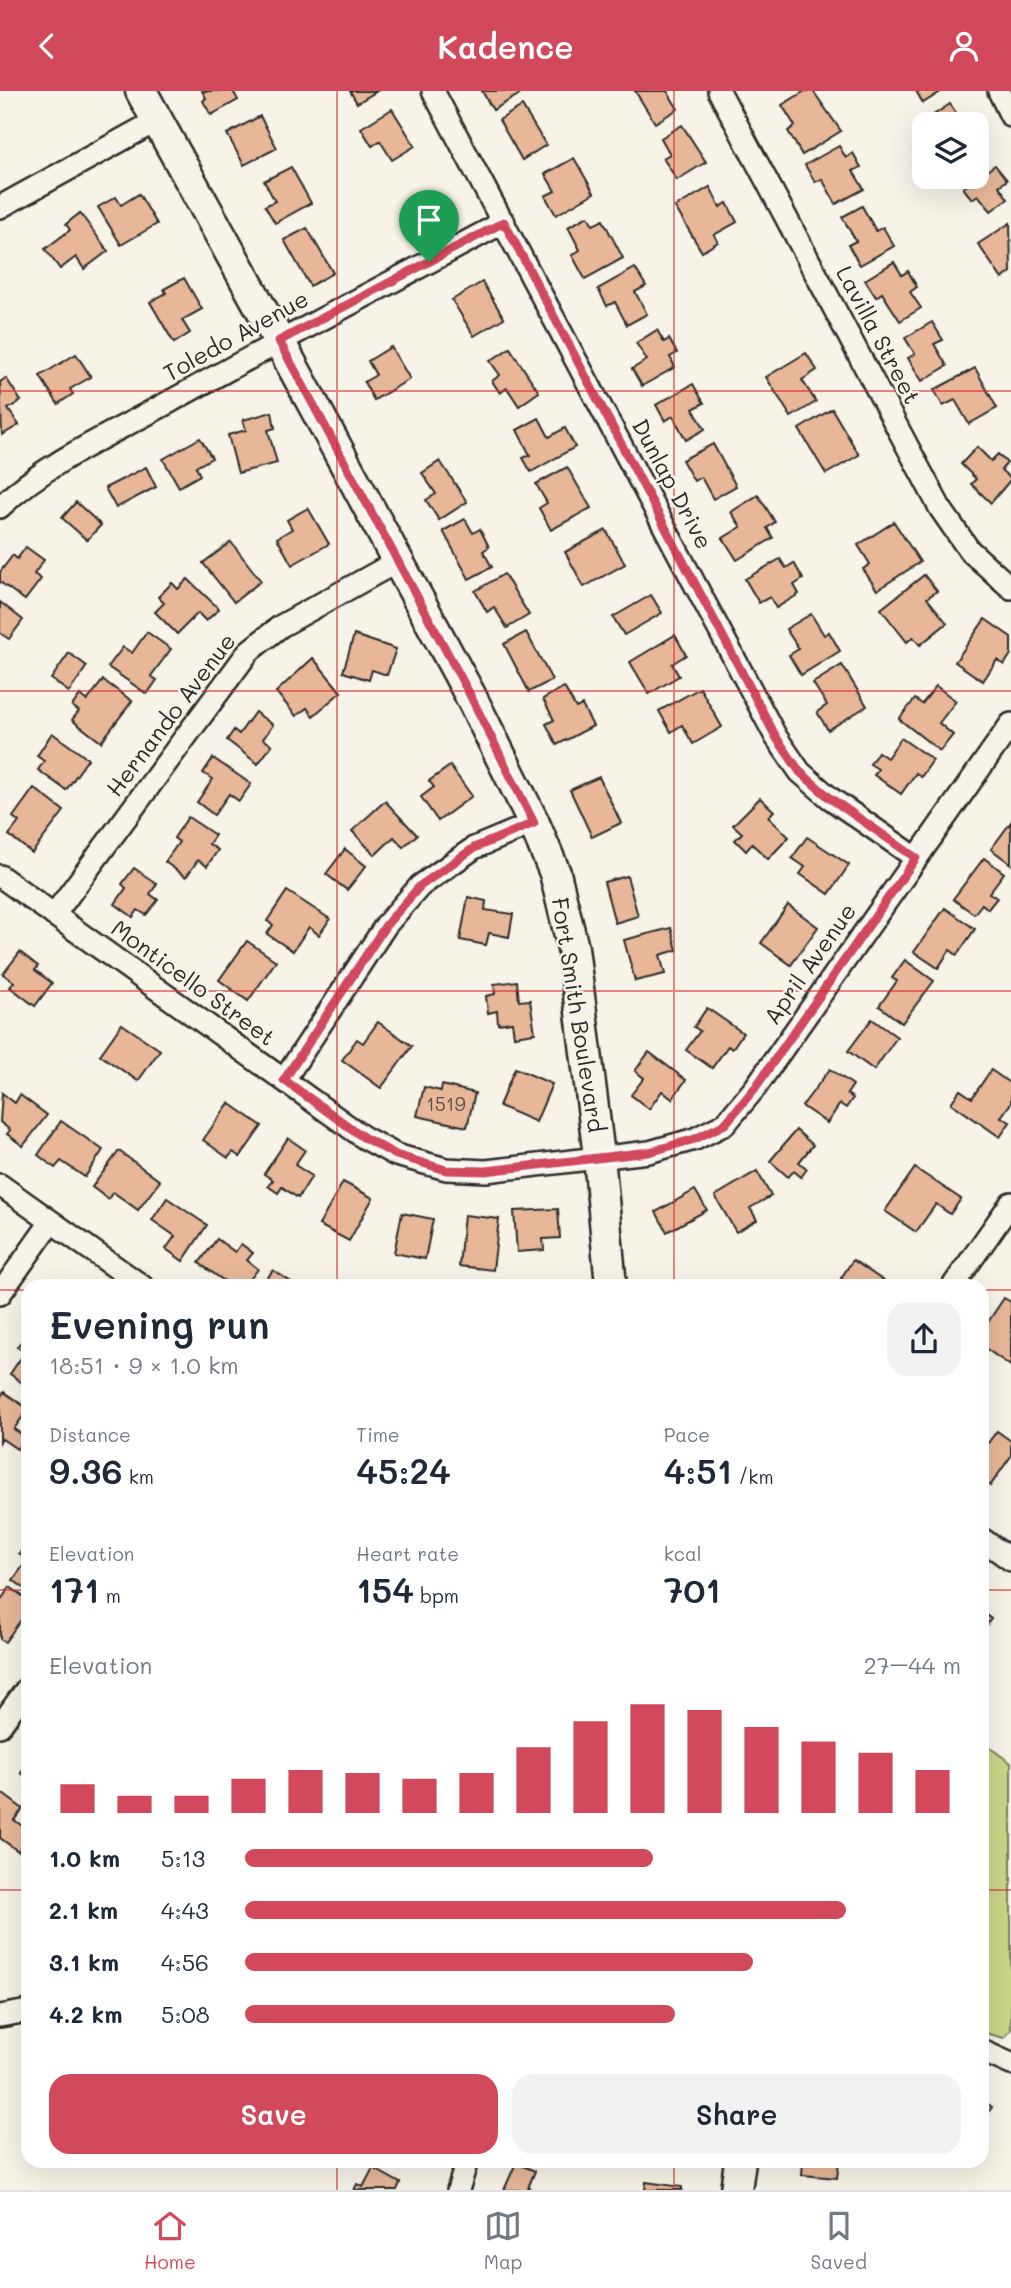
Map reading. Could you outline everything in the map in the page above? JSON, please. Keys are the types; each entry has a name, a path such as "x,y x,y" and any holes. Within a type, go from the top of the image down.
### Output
{"street":[{"name":"Fort Smith Boulevard","path":"141,91 469,693 534,823 555,873 573,949 599,1156 610,1279"},
{"name":"Dunlap Drive","path":"433,91 776,737 800,772 830,798 916,858"},
{"name":"Lavilla Street","path":"719,91 940,508 969,550 1011,588"},
{"path":"999,91 1011,116"},
{"path":"0,207 156,121"},
{"name":"Toledo Avenue","path":"0,507 22,487 62,461 279,341 504,222"},
{"name":"Hernando Avenue","path":"54,915 249,650 281,627 398,561"},
{"name":"April Avenue","path":"599,1156 649,1152 695,1139 725,1124 755,1088 1011,724"},
{"path":"284,1080 386,925 420,886 474,848 534,823"},
{"name":"Monticello Street","path":"0,876 363,1137 396,1155 446,1170 486,1171 599,1156"},
{"path":"0,1185 132,1279"},
{"path":"958,1279 1011,1203"},
{"path":"0,1294 51,1222"},
{"path":"989,1544 1011,1560"},
{"path":"0,1726 21,1697"},
{"path":"0,2016 21,2012"},
{"path":"989,2054 1011,2064"},
{"path":"458,2190 465,2168"},
{"path":"736,2190 739,2168"}],"green space":[{"path":"989,1747 1011,1763 1011,2030 1004,2038 989,2034"}],"building":[{"path":"202,91 233,91 238,100 211,115 203,101 206,98"},
{"path":"350,91 377,91 357,103"},
{"path":"482,91 518,91 520,94 493,110"},
{"path":"635,91 667,91 678,109 655,123"},
{"path":"805,91 813,91 841,131 802,155 788,131 795,126 782,105"},
{"path":"916,91 942,91 923,103"},
{"path":"950,104 956,112 938,112"},
{"path":"522,106 546,145 522,160 499,120"},
{"path":"392,109 415,146 392,160 380,141 372,146 361,128"},
{"path":"260,116 277,148 244,165 227,134"},
{"path":"682,125 706,162 677,180 663,158 670,154 661,138"},
{"path":"839,146 846,158 853,153 861,167 853,171 864,189 836,204 822,179 815,182 805,165"},
{"path":"574,158 594,193 556,215 545,196 555,191 545,174"},
{"path":"995,165 1007,180 999,186 1008,199 991,211 978,195 972,199 964,189 989,189 989,169"},
{"path":"291,167 311,203 275,223 265,206 275,201 264,181"},
{"path":"710,187 720,207 727,203 737,222 714,235 718,242 702,252 675,207"},
{"path":"139,194 157,224 121,245 98,207 116,197 121,205"},
{"path":"862,206 876,231 883,227 894,246 860,265 848,245 856,241 842,217"},
{"path":"80,213 108,251 84,269 76,257 60,269 45,249 70,230 66,224"},
{"path":"588,216 593,225 603,220 623,258 585,279 572,255 580,250 568,227"},
{"path":"1010,223 1011,272 1002,279 978,244"},
{"path":"307,228 333,273 310,286 284,240"},
{"path":"894,262 902,275 908,271 917,287 910,292 921,308 900,321 882,293 876,297 865,280"},
{"path":"635,268 646,286 635,292 647,314 627,325 615,302 607,306 598,289"},
{"path":"184,278 202,309 182,320 190,333 174,343 150,302 166,293 164,289"},
{"path":"482,282 504,318 474,336 452,300"},
{"path":"932,322 943,340 934,344 947,366 922,381 908,358 915,354 905,338"},
{"path":"657,330 664,342 669,339 677,353 670,357 675,367 642,386 632,369 647,360 636,343"},
{"path":"391,347 410,379 374,400 364,382 376,375 368,361"},
{"path":"510,348 539,392 519,406 507,388 500,393 492,381 500,375 490,361"},
{"path":"806,353 817,370 802,380 816,402 791,417 766,377"},
{"path":"76,354 91,377 70,389 73,394 58,404 40,376"},
{"path":"975,368 997,408 969,424 955,400 943,406 934,390"},
{"path":"6,378 21,401 8,409 19,425 2,435 0,382"},
{"path":"693,384 704,403 693,409 705,429 686,440 673,416 665,421 656,405"},
{"path":"832,409 859,455 826,474 799,429"},
{"path":"272,412 275,428 268,430 277,463 238,473 228,435 246,430 243,420"},
{"path":"539,418 549,437 565,428 575,447 531,472 523,458 530,455 517,430"},
{"path":"200,438 212,458 196,467 200,475 179,487 163,459"},
{"path":"713,444 736,486 713,499 701,477 694,481 682,460"},
{"path":"977,447 991,461 998,454 1007,463 1001,470 1011,479 991,503 971,484 976,479 961,464"},
{"path":"440,461 467,502 439,520 426,500 436,494 422,473"},
{"path":"146,467 156,487 116,508 105,488"},
{"path":"567,467 591,508 551,530 539,508 547,503 536,484"},
{"path":"758,495 775,522 767,528 773,538 737,560 723,538 741,527 731,512"},
{"path":"76,502 101,525 87,540 62,518"},
{"path":"308,508 329,544 292,565 277,538 292,529 287,520"},
{"path":"465,519 473,533 480,529 489,547 483,551 492,567 469,579 443,531"},
{"path":"894,522 920,562 877,590 863,569 870,564 858,545"},
{"path":"606,530 625,564 584,587 565,552"},
{"path":"231,542 261,581 234,602 203,563"},
{"path":"26,547 44,560 34,574 41,579 25,600 0,582 0,572 13,555 17,559"},
{"path":"780,559 786,568 794,563 803,579 794,585 799,594 776,608 770,597 759,603 745,579"},
{"path":"504,574 529,615 507,628 494,607 487,612 475,591"},
{"path":"924,575 937,591 927,598 947,623 920,645 913,637 907,642 881,609"},
{"path":"188,579 219,609 206,621 198,613 177,634 155,612 164,603 158,597 172,583 178,589"},
{"path":"651,595 662,613 624,635 613,617"},
{"path":"0,602 23,620 9,639 0,633"},
{"path":"811,614 824,635 829,632 840,651 801,675 789,655 799,649 786,629"},
{"path":"985,619 1011,637 1011,654 1004,665 997,660 983,681 955,662"},
{"path":"147,632 171,649 151,676 157,680 147,694 108,667 123,647 132,653"},
{"path":"526,632 552,680 529,692 504,644"},
{"path":"354,635 396,649 387,675 372,670 369,680 343,672"},
{"path":"675,635 686,655 672,664 679,676 649,694 630,662"},
{"path":"69,653 87,666 69,692 51,679"},
{"path":"313,658 341,692 313,716 307,708 296,716 276,692"},
{"path":"842,665 867,706 828,730 817,712 827,705 813,683"},
{"path":"103,680 132,701 101,742 72,720 79,711 72,706 80,695 87,701"},
{"path":"936,686 956,701 939,723 953,735 940,751 899,719 915,699 922,704"},
{"path":"564,687 576,708 582,705 593,726 557,745 546,724 554,720 543,699"},
{"path":"700,688 722,727 693,744 682,725 671,732 659,711"},
{"path":"255,712 273,725 263,739 272,745 258,764 227,740 234,730 239,734"},
{"path":"52,733 88,759 66,790 38,770 44,761 37,756"},
{"path":"901,738 933,760 921,777 916,773 901,794 874,775 878,769 870,764 878,752 887,758"},
{"path":"213,758 251,784 239,801 229,794 214,815 197,802 213,779 203,773"},
{"path":"450,766 472,796 438,821 421,797 434,787 429,781"},
{"path":"599,777 621,823 592,837 570,790"},
{"path":"34,788 64,811 32,853 9,835 19,822 13,817"},
{"path":"760,798 774,811 768,817 789,837 768,859 752,844 746,851 735,840 742,833 733,825"},
{"path":"385,801 417,835 403,847 394,837 375,855 352,831"},
{"path":"188,817 215,835 209,844 218,850 207,866 198,860 186,877 165,862 179,842 174,838"},
{"path":"1011,822 1011,864 991,849"},
{"path":"807,837 849,865 829,894 800,874 805,867 792,858"},
{"path":"345,849 366,866 347,890 326,874"},
{"path":"984,858 1004,873 989,893 997,898 988,909 982,904 974,914 953,899"},
{"path":"134,868 157,884 150,894 158,900 146,915 138,910 133,917 115,904 126,888 122,884"},
{"path":"627,876 638,916 615,923 604,882"},
{"path":"287,891 330,919 319,935 309,927 293,951 267,934 273,925 267,921"},
{"path":"468,897 486,901 485,910 513,914 509,937 489,933 486,945 460,940"},
{"path":"788,905 818,927 791,965 761,943"},
{"path":"945,908 975,929 957,955 950,950 938,968 914,952"},
{"path":"671,928 677,950 660,955 665,974 635,981 624,940"},
{"path":"247,941 276,961 248,1001 219,980"},
{"path":"20,952 38,966 35,970 52,983 35,1006 10,987 14,982 3,974"},
{"path":"905,960 934,981 902,1023 879,1006 897,981 892,978"},
{"path":"517,981 519,1001 530,1000 535,1033 514,1036 512,1022 498,1024 497,1011 488,1013 486,996 495,994 494,984"},
{"path":"707,1008 743,1033 732,1049 728,1046 712,1068 686,1050 700,1031 694,1027"},
{"path":"872,1019 897,1037 874,1070 848,1051"},
{"path":"378,1022 412,1046 381,1088 342,1060 357,1039 363,1043"},
{"path":"122,1024 160,1050 138,1081 100,1055"},
{"path":"649,1052 686,1080 672,1099 662,1091 649,1109 631,1095 644,1078 635,1071"},
{"path":"515,1068 552,1084 536,1122 499,1106"},
{"path":"830,1069 853,1085 847,1094 853,1098 846,1108 840,1104 827,1123 802,1106"},
{"path":"991,1070 1011,1084 1011,1103 1001,1117 1010,1122 1000,1137 951,1103 960,1090 972,1098"},
{"path":"442,1085 475,1093 467,1127 417,1116 424,1087 441,1091"},
{"path":"2,1093 15,1103 20,1095 47,1115 23,1146 7,1134 10,1130 0,1122"},
{"path":"229,1103 262,1126 240,1157 233,1152 228,1158 203,1140"},
{"path":"61,1121 103,1150 85,1177 61,1161 55,1168 38,1155"},
{"path":"796,1130 813,1145 799,1162 807,1169 801,1177 794,1171 788,1177 770,1161"},
{"path":"288,1138 305,1150 295,1165 312,1176 298,1198 282,1187 278,1193 268,1186 273,1180 264,1174"},
{"path":"119,1151 160,1181 138,1210 113,1192 108,1199 92,1187"},
{"path":"915,1168 961,1199 950,1214 936,1204 916,1232 885,1211"},
{"path":"757,1171 771,1196 750,1208 757,1220 736,1232 715,1196"},
{"path":"343,1182 373,1198 349,1241 319,1225"},
{"path":"695,1190 707,1210 667,1232 656,1212"},
{"path":"167,1198 207,1225 183,1261 166,1249 175,1236 152,1220"},
{"path":"558,1209 560,1238 543,1239 544,1250 517,1252 514,1211"},
{"path":"402,1213 433,1219 425,1259 394,1253"},
{"path":"464,1215 499,1219 493,1270 459,1266"},
{"path":"217,1239 235,1252 241,1244 253,1253 247,1260 258,1269 250,1279 221,1279 199,1263"},
{"path":"853,1260 881,1279 842,1279"},
{"path":"273,1270 286,1279 267,1279"},
{"path":"1004,1298 1011,1302 1011,1366 989,1351 989,1320"},
{"path":"21,1358 21,1382 10,1374"},
{"path":"4,1392 21,1404 21,1419 14,1429 21,1434 21,1443 17,1449 2,1439 0,1442 0,1398"},
{"path":"997,1431 1011,1441 1011,1456 990,1486 989,1485 989,1442"},
{"path":"21,1569 21,1586 13,1580"},
{"path":"10,1587 21,1595 21,1620 5,1642 0,1639 0,1601"},
{"path":"3,1794 21,1808 14,1820 21,1825 21,1847 18,1851 0,1838 0,1797"},
{"path":"373,2168 400,2183 397,2190 354,2190 357,2184 363,2187"},
{"path":"514,2168 535,2171 528,2188 533,2190 504,2190"},
{"path":"802,2168 838,2168 837,2178 802,2175"},
{"path":"646,2182 682,2187 682,2190 645,2190"}],"route":[{"path":"504,222 776,737 800,772 830,798 916,858 755,1088 725,1124 695,1139 649,1152 486,1171 446,1170 396,1155 363,1137 284,1080 386,925 420,886 474,848 534,823 469,693 279,341 429,262 504,222"}]}
